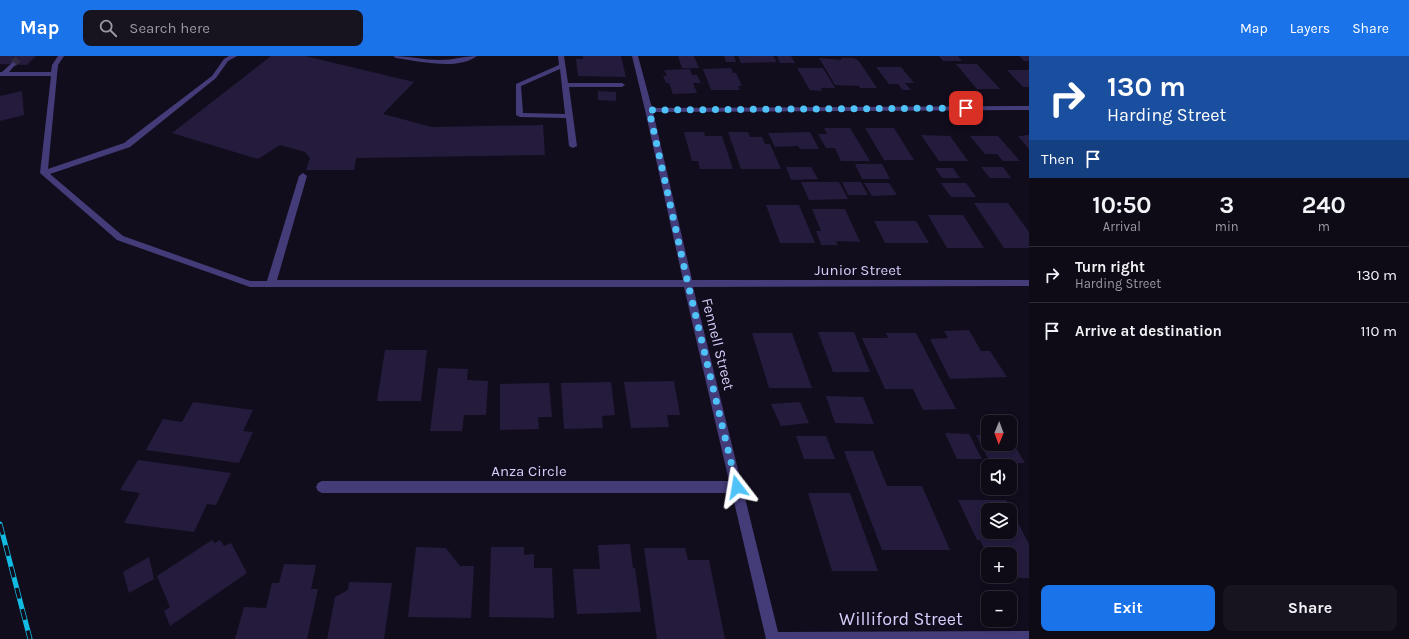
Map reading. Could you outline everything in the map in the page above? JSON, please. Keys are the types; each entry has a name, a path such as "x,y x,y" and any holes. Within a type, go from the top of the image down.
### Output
{"street":[{"path":"61,56 55,65 44,173 126,145 214,77 226,60 234,56"},
{"path":"396,56 438,62 454,62 474,56"},
{"path":"561,56 573,146"},
{"name":"Fennell Street","path":"635,56 773,639"},
{"path":"2,74 12,64"},
{"path":"562,66 518,85 520,115 569,116"},
{"path":"2,74 54,74"},
{"path":"565,84 622,85"},
{"path":"649,110 1029,108"},
{"name":"Junior Street","path":"44,173 120,238 250,284 1029,283"},
{"path":"271,284 302,176"},
{"name":"Anza Circle","path":"322,487 737,487"},
{"name":"Williford Street","path":"773,639 1029,638"}],"building":[{"path":"0,56 36,56 27,65 0,64"},
{"path":"271,56 305,56 414,82 383,114 432,127 543,125 545,155 356,158 354,170 306,170 310,158 305,152 280,145 258,159 172,133"},
{"path":"583,56 621,56 626,77 578,76 576,59 583,59"},
{"path":"678,56 694,56 699,68 682,68"},
{"path":"724,56 734,56 736,62 726,62"},
{"path":"738,56 773,56 777,62 741,63"},
{"path":"777,56 791,56 795,63 780,63"},
{"path":"939,56 958,56 962,61 943,61"},
{"path":"1019,56 1029,56 1029,61 1024,61"},
{"path":"819,58 842,60 841,58 853,58 858,60 877,88 860,88 859,86 835,85"},
{"path":"956,64 977,64 1000,89 977,89"},
{"path":"876,67 901,67 914,83 905,83 911,90 903,90 898,84 889,84"},
{"path":"731,68 733,73 736,73 742,86 738,86 740,90 711,90 703,69"},
{"path":"797,68 823,68 835,88 821,88 822,91 810,90"},
{"path":"690,69 692,75 697,75 701,83 693,83 697,93 673,94 669,83 666,83 663,76 667,76 664,70"},
{"path":"1007,70 1029,70 1029,87 1023,87"},
{"path":"22,91 24,115 0,121 0,96"},
{"path":"598,91 616,92 616,101 598,100"},
{"path":"824,128 850,128 870,161 841,161 835,148 826,148 818,134 827,134"},
{"path":"865,128 894,128 914,160 884,160"},
{"path":"684,132 704,132 705,136 722,136 733,169 700,169 698,161 692,161"},
{"path":"728,132 748,132 750,137 762,137 765,144 770,144 781,169 741,169"},
{"path":"810,132 819,149 800,149 798,146 775,147 768,133"},
{"path":"921,135 950,136 968,161 939,161"},
{"path":"1024,135 1029,135 1029,149 1018,136 1025,136"},
{"path":"970,136 998,136 1020,161 1003,161 997,154 985,154"},
{"path":"855,164 882,164 890,179 862,179"},
{"path":"786,167 811,167 818,179 791,180"},
{"path":"981,167 1003,167 1011,178 990,178"},
{"path":"935,168 953,168 960,178 942,178"},
{"path":"801,182 839,182 848,199 809,200"},
{"path":"842,182 861,182 868,195 848,195"},
{"path":"864,183 889,183 897,195 872,196"},
{"path":"941,183 966,183 976,197 951,197"},
{"path":"974,203 1008,203 1029,232 1029,248 1004,248"},
{"path":"766,205 799,205 815,243 780,243"},
{"path":"812,209 845,209 860,242 836,241 838,245 821,245 816,231 821,231"},
{"path":"928,215 963,215 984,248 947,248"},
{"path":"874,221 916,221 929,243 885,243"},
{"path":"969,330 981,351 990,351 1007,377 950,379 930,339 948,338 944,331"},
{"path":"818,332 854,332 870,372 833,372"},
{"path":"752,333 792,333 812,388 769,388"},
{"path":"886,333 916,333 956,409 923,410 913,389 885,389 862,338 888,338"},
{"path":"385,350 427,350 421,401 377,401"},
{"path":"438,368 468,369 467,380 488,381 486,415 464,415 462,431 430,431"},
{"path":"674,381 680,415 667,415 669,427 631,428 624,382"},
{"path":"611,382 615,415 602,416 603,428 564,429 561,383"},
{"path":"549,383 552,417 538,417 539,429 500,430 500,384"},
{"path":"826,396 863,397 874,424 835,423"},
{"path":"193,402 253,410 243,431 253,432 239,463 146,450 163,419 182,422"},
{"path":"800,402 809,423 781,426 771,404"},
{"path":"945,433 969,434 982,459 957,459"},
{"path":"976,435 981,435 981,445"},
{"path":"796,436 826,436 835,459 804,459"},
{"path":"1017,450 1025,463 1017,463 1017,459 988,459 984,451 1017,451"},
{"path":"844,451 873,451 887,486 922,486 950,550 882,550"},
{"path":"138,460 231,473 216,505 207,504 194,532 124,523 140,493 120,490"},
{"path":"808,493 850,493 878,571 832,571"},
{"path":"958,500 1006,500 1008,503 981,503 981,539 1017,539 1017,521 1029,544 1029,578 1019,578 1017,575 1017,547 983,547 980,540 977,540"},
{"path":"212,540 215,543 220,540 224,546 231,543 247,573 170,626 164,611 170,607 157,576"},
{"path":"630,544 641,612 577,614 573,569 600,569 598,545"},
{"path":"416,547 446,548 460,566 474,566 471,618 408,617"},
{"path":"491,547 524,547 524,555 534,554 534,568 552,568 554,618 489,617"},
{"path":"644,548 685,548 688,560 709,560 725,639 657,639"},
{"path":"149,557 154,579 129,593 123,572"},
{"path":"284,564 316,565 311,589 318,589 307,639 235,639 244,607 266,608 272,583 279,583"},
{"path":"349,582 392,583 384,639 327,639 335,597 348,590"}],"tunnel":[{"path":"13,64 21,56"}],"railway":[{"path":"0,524 30,639"}],"route":[{"path":"737,487 688,284 649,110 966,108"}]}
